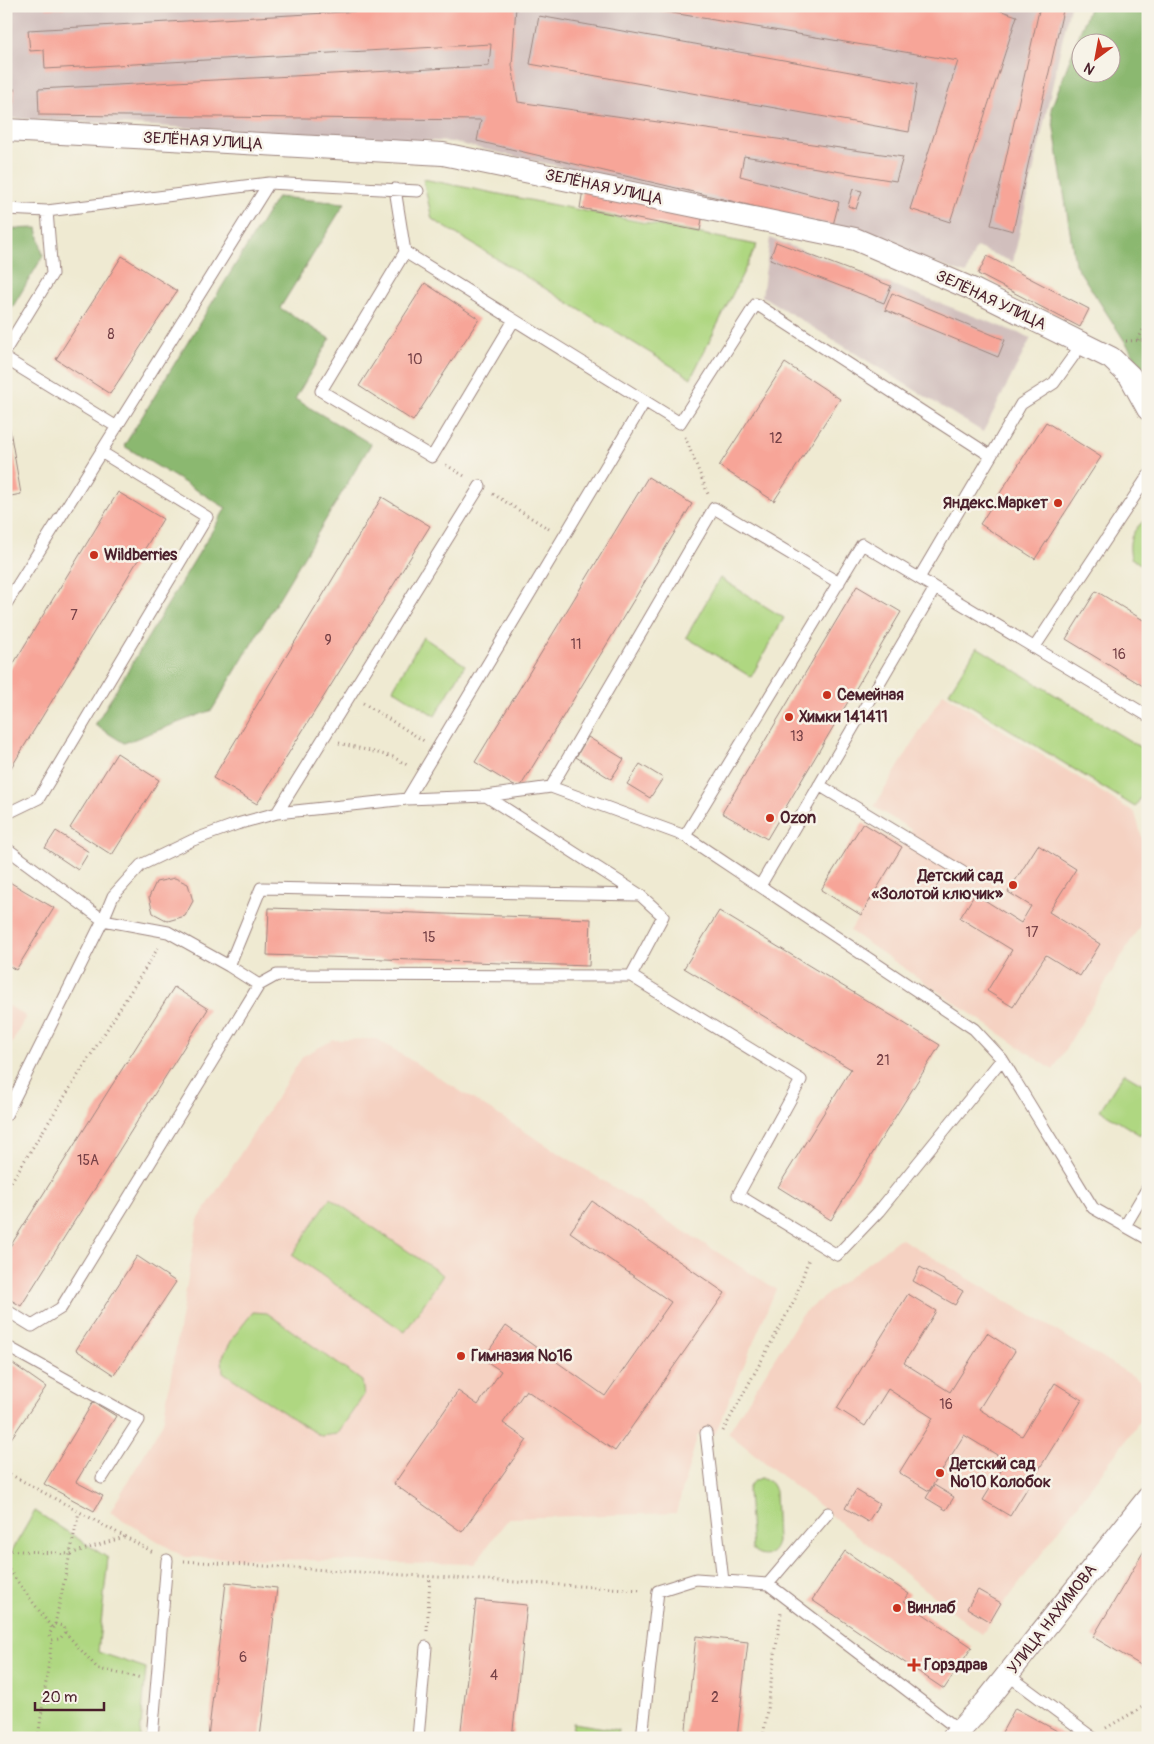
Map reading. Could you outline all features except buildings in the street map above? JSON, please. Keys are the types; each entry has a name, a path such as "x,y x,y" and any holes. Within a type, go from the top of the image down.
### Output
{"street":[{"name":"ЗЕЛЁНАЯ УЛИЦА","path":"6,130 443,154 856,239 972,289 1110,358 1130,376 1148,409"},
{"name":"УЛИЦА НАХИМОВА","path":"956,1734 1008,1675 1148,1498"}],"lane":[{"path":"6,604 269,183"},
{"path":"6,209 47,211 269,183 418,190"},
{"path":"395,189 405,252 322,391 432,457 514,320"},
{"path":"6,349 52,274 47,211"},
{"path":"405,252 680,423 756,304 991,456"},
{"path":"919,578 1021,404 1054,383 1082,344"},
{"path":"6,359 117,427"},
{"path":"407,799 645,402"},
{"path":"6,814 39,798 207,517 101,452"},
{"path":"1034,648 1148,476"},
{"path":"277,813 480,486"},
{"path":"551,787 714,508 839,583"},
{"path":"685,836 862,544 1148,716"},
{"path":"760,886 935,588"},
{"path":"819,785 969,876"},
{"path":"6,1115 103,920 113,896 141,865 193,840 237,824 277,813 407,799 486,796 551,787 685,836 974,1029 1002,1059 1093,1208 1148,1239"},
{"path":"486,796 640,895 663,916 631,976"},
{"path":"6,848 103,920 168,932 259,985"},
{"path":"229,966 261,888 640,895"},
{"path":"6,1310 32,1326 60,1308 259,985 276,975 631,976 801,1080 738,1195 837,1255 879,1211 1002,1059"},
{"path":"1124,1226 1148,1187"},
{"path":"6,1346 139,1420 102,1478"},
{"path":"707,1439 723,1581"},
{"path":"768,1584 828,1513"},
{"path":"152,1738 167,1560"},
{"path":"642,1738 658,1591 696,1579 768,1584 956,1734"},
{"path":"418,1738 426,1647"},
{"path":"1008,1675 1092,1737"}],"path":[{"path":"1138,340 1148,319"},
{"path":"680,423 714,508"},
{"path":"432,457 563,538"},
{"path":"350,695 437,749"},
{"path":"323,738 393,758 422,773"},
{"path":"6,1190 168,932"},
{"path":"707,1439 721,1433 795,1299 814,1241"},
{"path":"6,1472 167,1560 658,1591"},
{"path":"38,1738 52,1640 49,1635 55,1624 79,1512"},
{"path":"6,1550 70,1554 125,1537"},
{"path":"6,1566 52,1628"},
{"path":"426,1647 430,1577"},
{"path":"763,1738 783,1596"},
{"path":"55,1624 63,1626 65,1632 98,1669 157,1682"},
{"path":"52,1640 60,1639 65,1632"},
{"path":"1092,1737 1148,1704"},
{"path":"6,1734 12,1738"}],"shaded area":[{"path":"6,6 1070,6 1013,262 976,247 966,274 838,230 452,142 6,118"},
{"path":"770,238 1031,338 983,432 762,296"},
{"name":"Детский сад «Золотой ключик»","path":"943,693 1135,813 1148,858 1148,912 1053,1070 850,931 912,830 874,807"},
{"path":"6,1004 26,1016 6,1055"},
{"name":"Гимназия №16","path":"377,1039 776,1289 715,1434 698,1434 676,1513 509,1518 474,1564 184,1557 110,1512 163,1422 198,1220 303,1056 333,1040"},
{"name":"Детский сад №10 Колобок","path":"900,1238 1148,1385 1148,1410 982,1634 728,1433 803,1313"}],"green space":[{"path":"1090,6 1148,6 1148,373 1142,368 1075,264 1051,109 1072,54 1072,82 1122,82 1122,32 1080,32"},
{"path":"423,179 757,245 691,378 432,219"},
{"path":"277,197 345,203 280,308 330,339 295,399 371,444 212,710 124,743 95,725 226,508 124,446"},
{"path":"37,228 43,256 6,318 6,229"},
{"path":"1148,517 1148,569 1131,558 1130,545 1135,530"},
{"path":"720,578 784,618 751,677 686,637"},
{"path":"423,637 465,665 435,716 393,689"},
{"path":"977,647 1148,752 1148,786 1135,807 949,692"},
{"path":"1124,1073 1148,1087 1148,1123 1140,1135 1100,1110"},
{"path":"330,1198 443,1275 405,1332 292,1255"},
{"path":"253,1312 267,1313 362,1381 364,1395 337,1434 321,1436 223,1372 222,1358 234,1336"},
{"path":"761,1478 770,1482 775,1491 777,1542 773,1550 767,1555 760,1554 752,1549 748,1491 752,1482"},
{"path":"35,1511 108,1558 98,1652 146,1668 140,1738 6,1738 6,1561"},
{"path":"573,1723 618,1730 617,1738 572,1738"}],"place":[{"name":"Яндекс.Маркет","path":"1058,503"},
{"name":"Wildberries","path":"94,555"},
{"name":"Семейная","path":"827,695"},
{"name":"Химки 141411","path":"789,717"},
{"name":"Ozon","path":"770,818"},
{"name":"Детский сад «Золотой ключик»","path":"1013,885"},
{"name":"Гимназия №16","path":"461,1356"},
{"name":"Детский сад №10 Колобок","path":"940,1473"},
{"name":"Винлаб","path":"897,1608"},
{"name":"Горздрав","path":"914,1665"}]}
